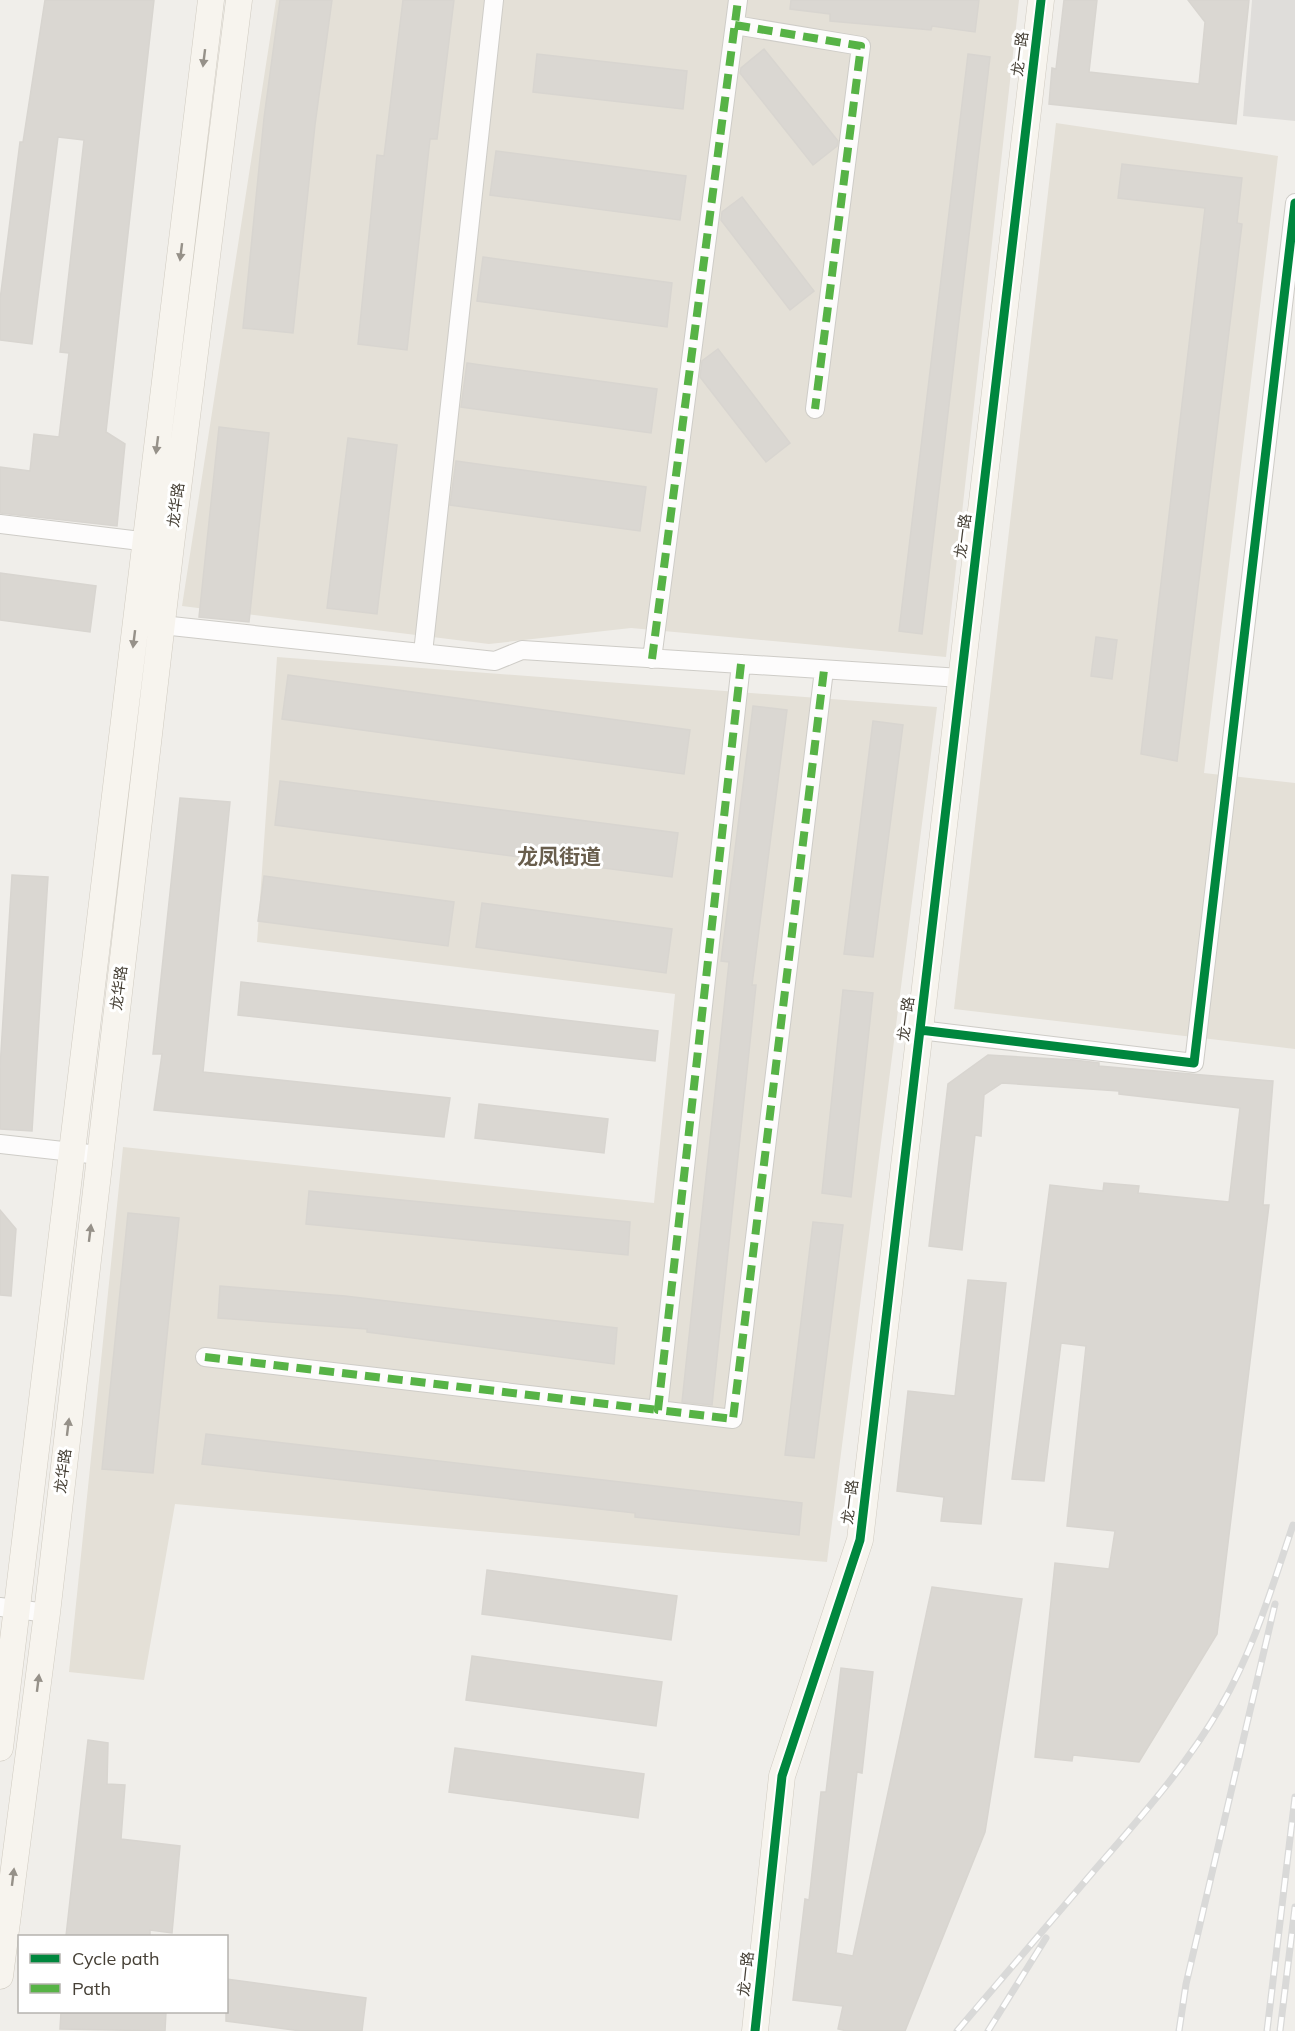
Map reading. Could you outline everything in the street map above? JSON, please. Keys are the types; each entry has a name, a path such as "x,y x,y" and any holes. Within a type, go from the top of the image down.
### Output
{"main road":[{"path":"0,1748 8,1608 72,1151 211,0"},
{"name":"龙华路","path":"0,1976 47,1613 171,545 239,0"},
{"name":"龙一路","path":"755,2031 782,1776 860,1540 1041,0"}],"street":[{"path":"423,653 494,0"},
{"path":"652,659 738,0"},
{"path":"735,26 861,46 815,409"},
{"path":"920,1030 1194,1063 1295,203"},
{"path":"0,524 171,545"},
{"path":"162,625 495,661 522,650 961,678"},
{"path":"657,1410 741,664"},
{"path":"205,1357 733,1419 824,670"},
{"path":"0,1144 99,1155"},
{"path":"8,1608 47,1613"}],"shaded area":[{"path":"276,0 1019,0 946,657 631,628 489,644 182,606"},
{"path":"1252,0 1295,0 1295,121 1243,116"},
{"path":"1056,123 1278,156 1204,773 1295,783 1295,1049 954,1009"},
{"path":"277,657 937,707 827,1562 175,1504 144,1680 69,1672 123,1147 654,1203 675,994 257,942"}],"building":[{"path":"45,0 154,0 106,432 125,444 117,526 0,513 0,467 30,471 34,434 59,437 69,353 60,352 84,140 58,137 32,344 0,340 0,300 20,142 23,142"},
{"path":"280,0 332,0 315,125 293,333 243,328 264,118"},
{"path":"403,0 454,0 437,139 430,139 407,350 358,344 377,155 384,156"},
{"path":"791,0 979,0 975,32 932,26 931,30 830,21 830,14 790,9"},
{"path":"1064,0 1097,0 1089,72 1199,84 1205,22 1188,0 1249,0 1236,124 1049,104 1052,68 1056,69"},
{"path":"764,49 838,141 837,146 813,165 740,73 741,68"},
{"path":"537,54 687,71 683,109 533,92"},
{"path":"968,54 990,57 922,634 899,631"},
{"path":"496,151 686,176 680,220 490,195"},
{"path":"1122,164 1242,178 1237,223 1242,224 1177,761 1141,754 1205,208 1118,198"},
{"path":"742,197 814,291 790,310 721,220 722,212"},
{"path":"483,257 672,283 667,327 477,301"},
{"path":"718,349 790,443 766,462 700,377 702,361"},
{"path":"467,363 657,389 651,433 461,407"},
{"path":"219,427 269,433 249,622 199,617"},
{"path":"348,438 397,445 377,614 327,608"},
{"path":"456,461 646,487 640,531 450,505"},
{"path":"0,573 96,586 90,632 0,620"},
{"path":"1096,637 1117,640 1112,679 1091,676"},
{"path":"288,675 690,730 684,774 282,719"},
{"path":"753,706 787,710 752,985 756,985 712,1405 682,1402 729,962 721,961"},
{"path":"873,721 903,725 873,957 844,954"},
{"path":"280,781 678,833 672,877 275,825"},
{"path":"180,798 230,802 203,1072 450,1098 444,1137 154,1110 162,1054 153,1054"},
{"path":"12,875 48,877 32,1131 0,1129 0,1068"},
{"path":"264,876 454,902 448,946 258,921"},
{"path":"482,903 672,929 666,973 476,947"},
{"path":"241,982 658,1031 655,1061 238,1015"},
{"path":"843,990 873,993 851,1197 822,1193"},
{"path":"988,1055 1074,1060 1099,1063 1099,1066 1273,1081 1263,1205 1269,1205 1217,1634 1139,1762 1073,1755 1072,1761 1035,1757 1055,1563 1109,1569 1115,1531 1067,1526 1086,1346 1061,1343 1044,1481 1012,1479 1050,1185 1103,1191 1104,1183 1139,1186 1138,1193 1229,1202 1240,1108 1119,1094 1119,1091 1002,1083 984,1095 981,1136 975,1135 962,1250 929,1246 948,1084"},
{"path":"479,1104 608,1119 604,1153 475,1138"},
{"path":"309,1191 630,1222 628,1255 306,1224"},
{"path":"0,1210 16,1229 11,1296 0,1295"},
{"path":"128,1213 179,1218 153,1473 102,1469"},
{"path":"813,1222 843,1225 814,1458 785,1455"},
{"path":"968,1280 1006,1283 981,1524 941,1521 944,1497 897,1491 908,1391 955,1396"},
{"path":"220,1286 345,1296 617,1328 614,1364 367,1332 367,1329 218,1318"},
{"path":"206,1434 802,1503 799,1535 635,1517 635,1513 202,1464"},
{"path":"487,1570 677,1596 671,1640 482,1614"},
{"path":"932,1587 1022,1599 985,1832 905,2031 847,2031 838,2029 843,2006 793,2000 805,1899 809,1900 821,1792 826,1792 841,1668 873,1672 862,1773 857,1772 836,1953 853,1956"},
{"path":"472,1656 662,1682 656,1726 466,1700"},
{"path":"88,1740 108,1743 107,1784 125,1785 121,1839 180,1846 172,1933 150,1930 150,1935 66,1935"},
{"path":"455,1748 644,1774 638,1818 449,1792"},
{"path":"228,1979 366,1998 362,2031 301,2031 226,2021"},
{"path":"61,2013 166,2013 165,2031 60,2029"}],"railway":[{"path":"957,2031 1144,1812 1193,1750 1221,1706 1253,1640 1293,1525"},
{"path":"1179,2031 1186,1984 1275,1604"},
{"path":"1267,2031 1295,1797"},
{"path":"1280,2031 1295,1907"},
{"path":"988,2031 1046,1938"}],"marked path":[{"path":"652,659 738,0"},
{"path":"735,25 861,46 815,409"},
{"path":"741,664 658,1410 733,1419 824,670"},
{"path":"205,1357 658,1410"}],"cycle path":[{"path":"755,2031 782,1776 860,1540 1041,0"},
{"path":"920,1030 1194,1063 1295,203"}],"district":[{"name":"龙凤街道","path":"559,857"}]}
